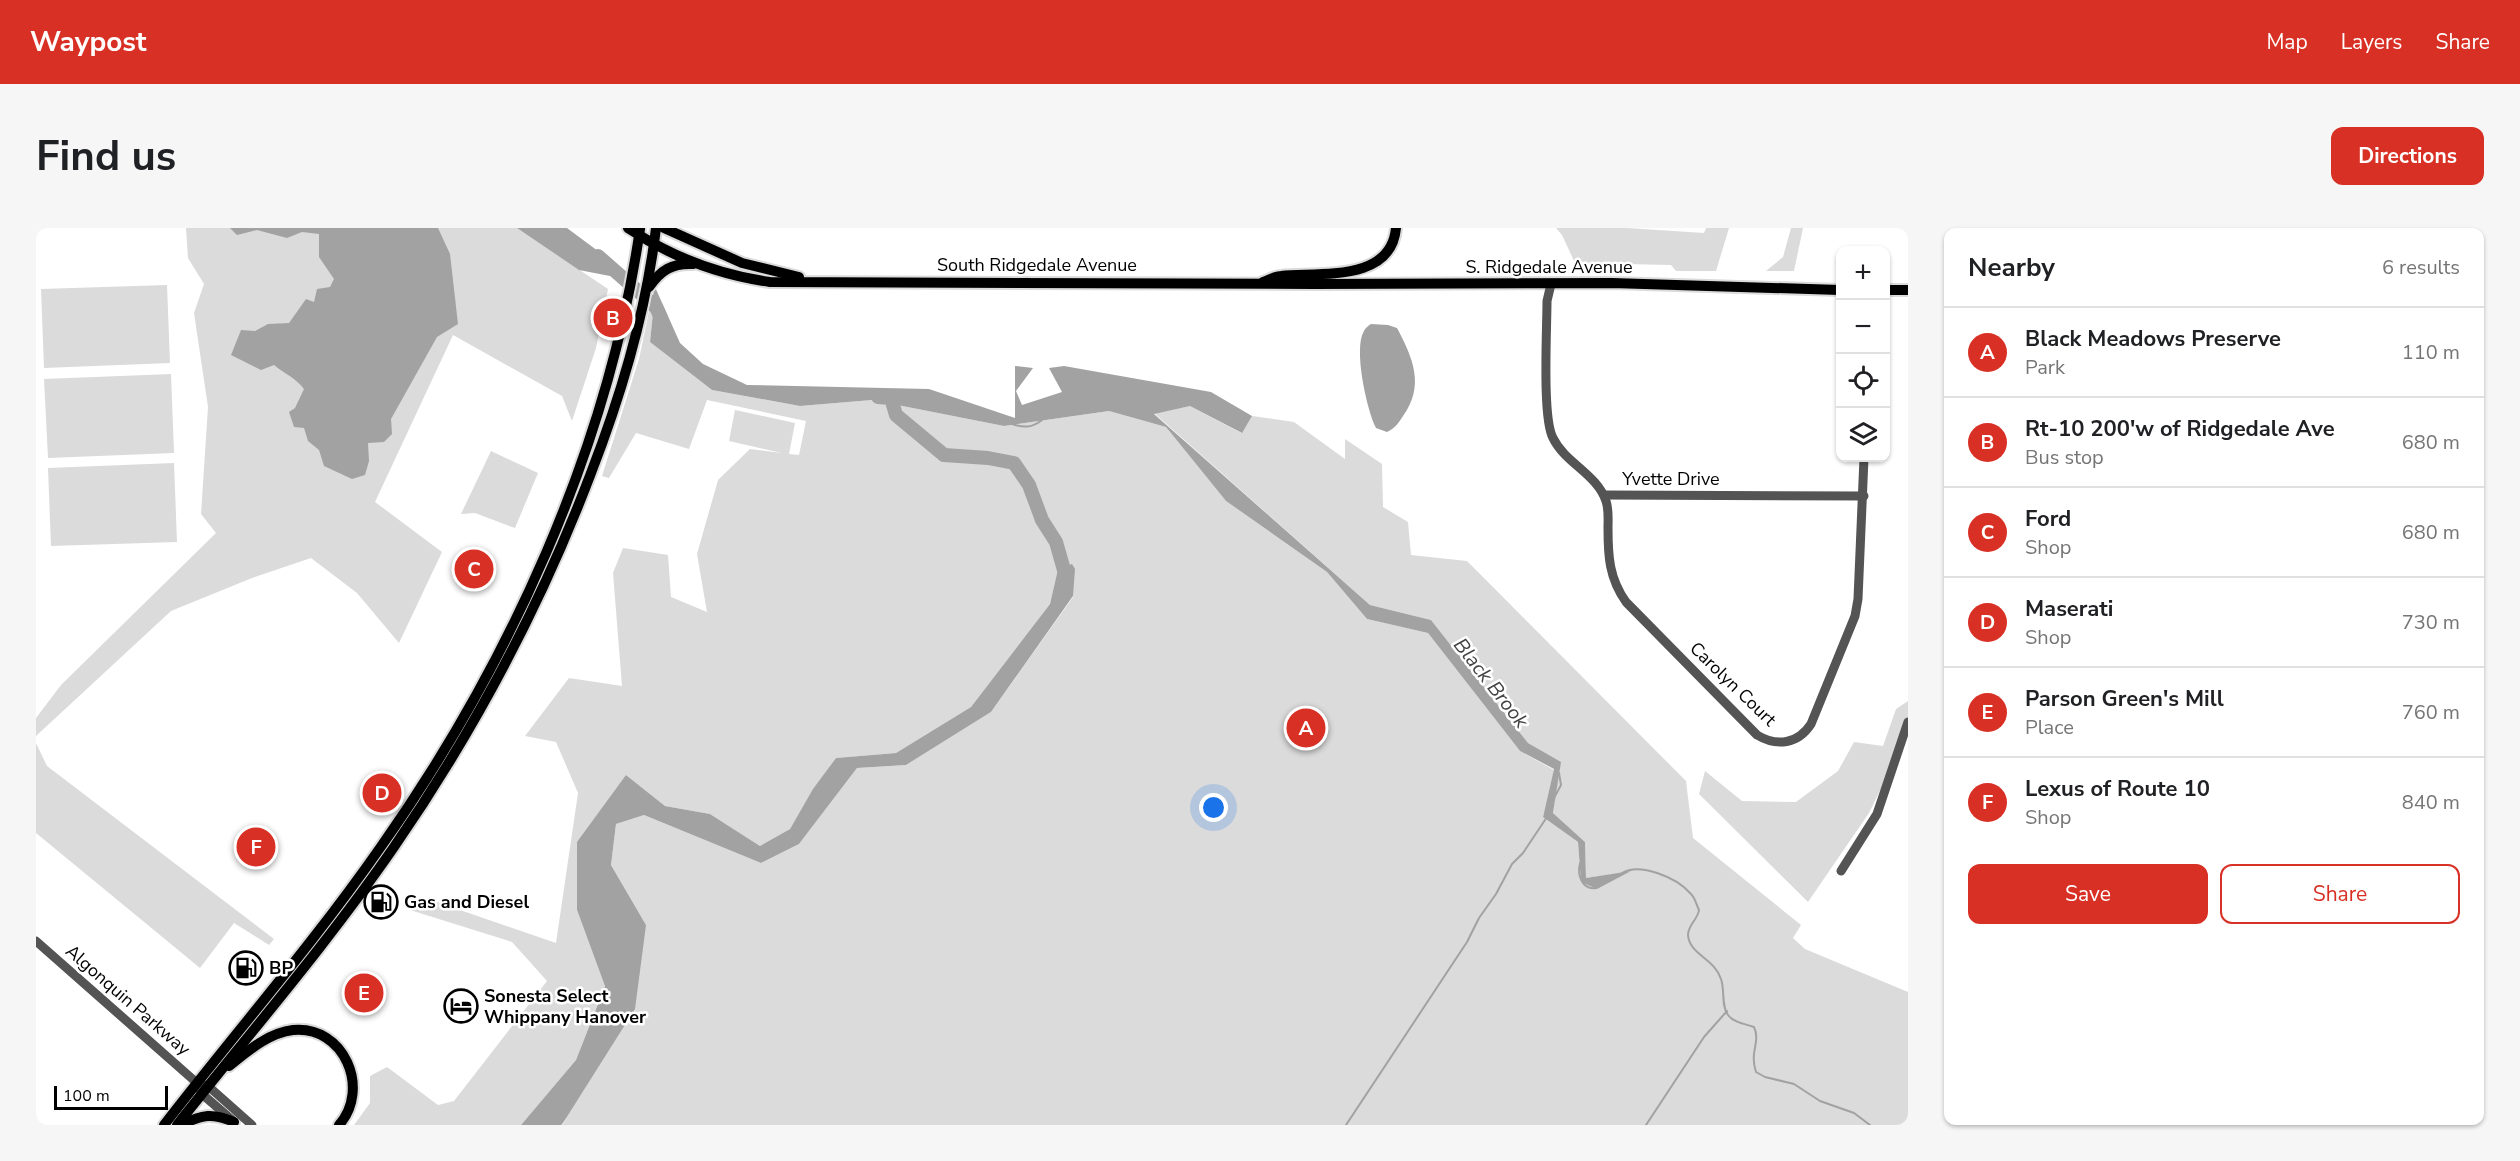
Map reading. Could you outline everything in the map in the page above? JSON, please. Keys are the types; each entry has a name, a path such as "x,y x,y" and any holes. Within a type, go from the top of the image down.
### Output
{"main road":[{"name":"South Ridgedale Avenue","path":"628,228 698,264 753,280 770,282 1257,284"},
{"path":"205,1086 353,903 393,849 434,786 528,621 557,558 622,388 647,290 656,228"},
{"name":"South Ridgedale Avenue","path":"664,228 742,263 817,281"},
{"path":"1257,284 1278,276 1353,271 1377,260 1391,244 1398,230"},
{"path":"177,1125 413,801 468,709 515,619 552,537 597,415 621,326 639,232"},
{"path":"647,290 658,274 669,267 680,263 698,264"},
{"name":"S. Ridgedale Avenue","path":"1257,284 1634,283 1836,290"},
{"path":"1890,290 1908,290"},
{"path":"164,1125 205,1086 264,1040 294,1030 314,1032 323,1036 336,1046 352,1072 354,1083 351,1104 339,1125"},
{"path":"182,1125 197,1118 216,1115 236,1124"}],"street":[{"name":"Yvette Drive","path":"1551,284 1547,301 1549,429 1561,450 1596,483 1604,495 1864,496"},
{"name":"Carolyn Court","path":"1604,495 1608,512 1610,569 1619,592 1757,735 1771,742 1780,743 1801,736 1811,724 1855,616 1860,588 1864,462"},
{"path":"1841,871 1877,814 1904,748 1908,722"},
{"name":"Algonquin Parkway","path":"36,941 252,1125"},
{"name":"Algonquin Parkway","path":"205,1086 236,1124"}],"shaded area":[{"path":"186,228 517,228 608,289 596,348 572,421 562,396 453,335 375,502 442,552 399,643 357,593 311,558 252,578 171,611 36,736 36,718 61,685 216,533 201,514 208,407 194,313 204,284 188,258"},
{"path":"230,228 438,228 450,254 458,324 437,337 391,419 392,434 384,442 368,443 369,461 365,475 352,479 324,466 319,450 308,441 304,428 294,427 289,412 295,408 304,389 297,382 274,365 261,370 231,355 241,330 255,331 268,324 289,323 306,299 314,302 317,289 330,287 334,279 319,257 319,234 302,232 287,238 257,230 237,235"},
{"path":"517,228 567,228 614,263 610,276 579,270"},
{"path":"1556,228 1627,228 1704,233 1706,228 1729,228 1716,271 1676,271 1671,265 1575,263 1562,235"},
{"path":"1791,228 1803,228 1794,271 1766,271 1783,257"},
{"path":"167,285 170,363 44,368 41,289"},
{"path":"655,287 680,343 703,364 747,385 929,389 1015,418 1015,366 1033,368 1016,391 1022,405 1062,392 1049,368 1064,366 1211,392 1252,416 1242,433 1190,406 1154,414 1370,605 1431,620 1528,743 1561,762 1553,813 1585,842 1586,878 1631,871 1597,889 1581,882 1578,842 1543,817 1554,769 1520,751 1428,633 1367,619 1327,572 1226,501 1166,427 1109,411 1004,426 872,400 800,406 712,390 650,342 653,313 649,311"},
{"path":"649,311 653,313 650,342 712,390 800,406 872,400 1004,426 1109,411 1166,427 1226,501 1327,572 1367,619 1428,633 1520,751 1554,770 1543,817 1578,842 1581,882 1628,872 1586,878 1585,842 1553,813 1560,762 1528,743 1431,620 1370,605 1154,413 1190,406 1241,433 1252,416 1294,422 1345,459 1345,439 1382,464 1383,507 1408,522 1411,555 1467,561 1686,781 1693,838 1801,925 1793,938 1805,949 1908,992 1908,1125 561,1125 564,1123 646,925 611,865 616,824 644,815 761,863 799,844 857,768 906,765 991,712 1073,597 1058,569 1050,604 971,707 896,753 836,758 813,790 790,829 760,846 710,814 665,806 626,775 577,910 605,985 576,1060 521,1125 354,1125 370,1103 370,1076 387,1067 438,1105 454,1101 547,981 512,942 410,910 431,900 556,943 578,793 556,742 525,736 569,678 622,686 613,573 623,548 668,555 671,597 707,612 697,554 718,480 750,449 782,453 729,441 735,410 795,423 789,454 799,455 806,421 707,400 689,449 636,433 609,478 602,476 639,359"},
{"path":"1371,324 1397,328 1408,350 1414,372 1414,394 1410,405 1398,424 1387,432 1376,428 1372,420 1362,380 1361,339 1365,329"},
{"path":"171,374 174,453 48,458 44,379"},
{"path":"491,451 538,473 515,528 475,513 461,514"},
{"path":"174,463 177,542 51,546 48,468"},
{"path":"1072,564 1075,569 1073,596 991,712 906,765 857,768 799,844 761,863 644,815 616,824 611,865 646,925 635,1009 563,1123 561,1125 521,1125 576,1060 605,986 577,910 577,842 626,775 665,806 710,814 760,846 790,829 813,789 836,758 896,753 971,707 1050,604 1058,569"},
{"path":"1908,701 1908,733 1869,813 1808,902 1699,794 1705,771 1742,801 1796,802 1838,771 1854,742 1883,746 1896,709"},
{"path":"36,743 47,766 274,939 269,945 234,923 200,968 36,833"}],"waterway":[{"path":"598,256 656,307 661,318"},
{"path":"878,397 891,398 896,415 944,455 988,458 1014,463 1029,485 1042,520 1056,542 1066,577 1063,582"},
{"name":"Black Brook","path":"1012,424 1028,426 1035,425 1042,420"},
{"name":"Black Brook","path":"1554,798 1561,785 1559,773"},
{"path":"1346,1125 1467,942 1512,864 1523,853 1547,817"},
{"name":"Black Brook","path":"1580,863 1579,872 1582,881 1587,887 1596,888"},
{"name":"Black Brook","path":"1622,873 1638,869 1658,873 1684,887 1693,896 1699,910 1688,931 1689,942 1718,972 1728,1015 1737,1022 1754,1027 1756,1072 1765,1077 1794,1084 1820,1101 1854,1113 1870,1125"},
{"path":"1646,1125 1704,1037 1727,1011"}],"place":[{"name":"Rt-10 200'w of Ridgedale Ave","path":"613,318"},
{"name":"Ford","path":"474,569"},
{"name":"Black Meadows Preserve","path":"1306,728"},
{"name":"Maserati","path":"382,793"},
{"name":"Lexus of Route 10","path":"256,847"},
{"name":"Gas and Diesel","path":"381,902"},
{"name":"BP","path":"246,968"},
{"name":"Parson Green's Mill","path":"364,993"},
{"name":"Sonesta Select Whippany Hanover","path":"461,1006"}]}
